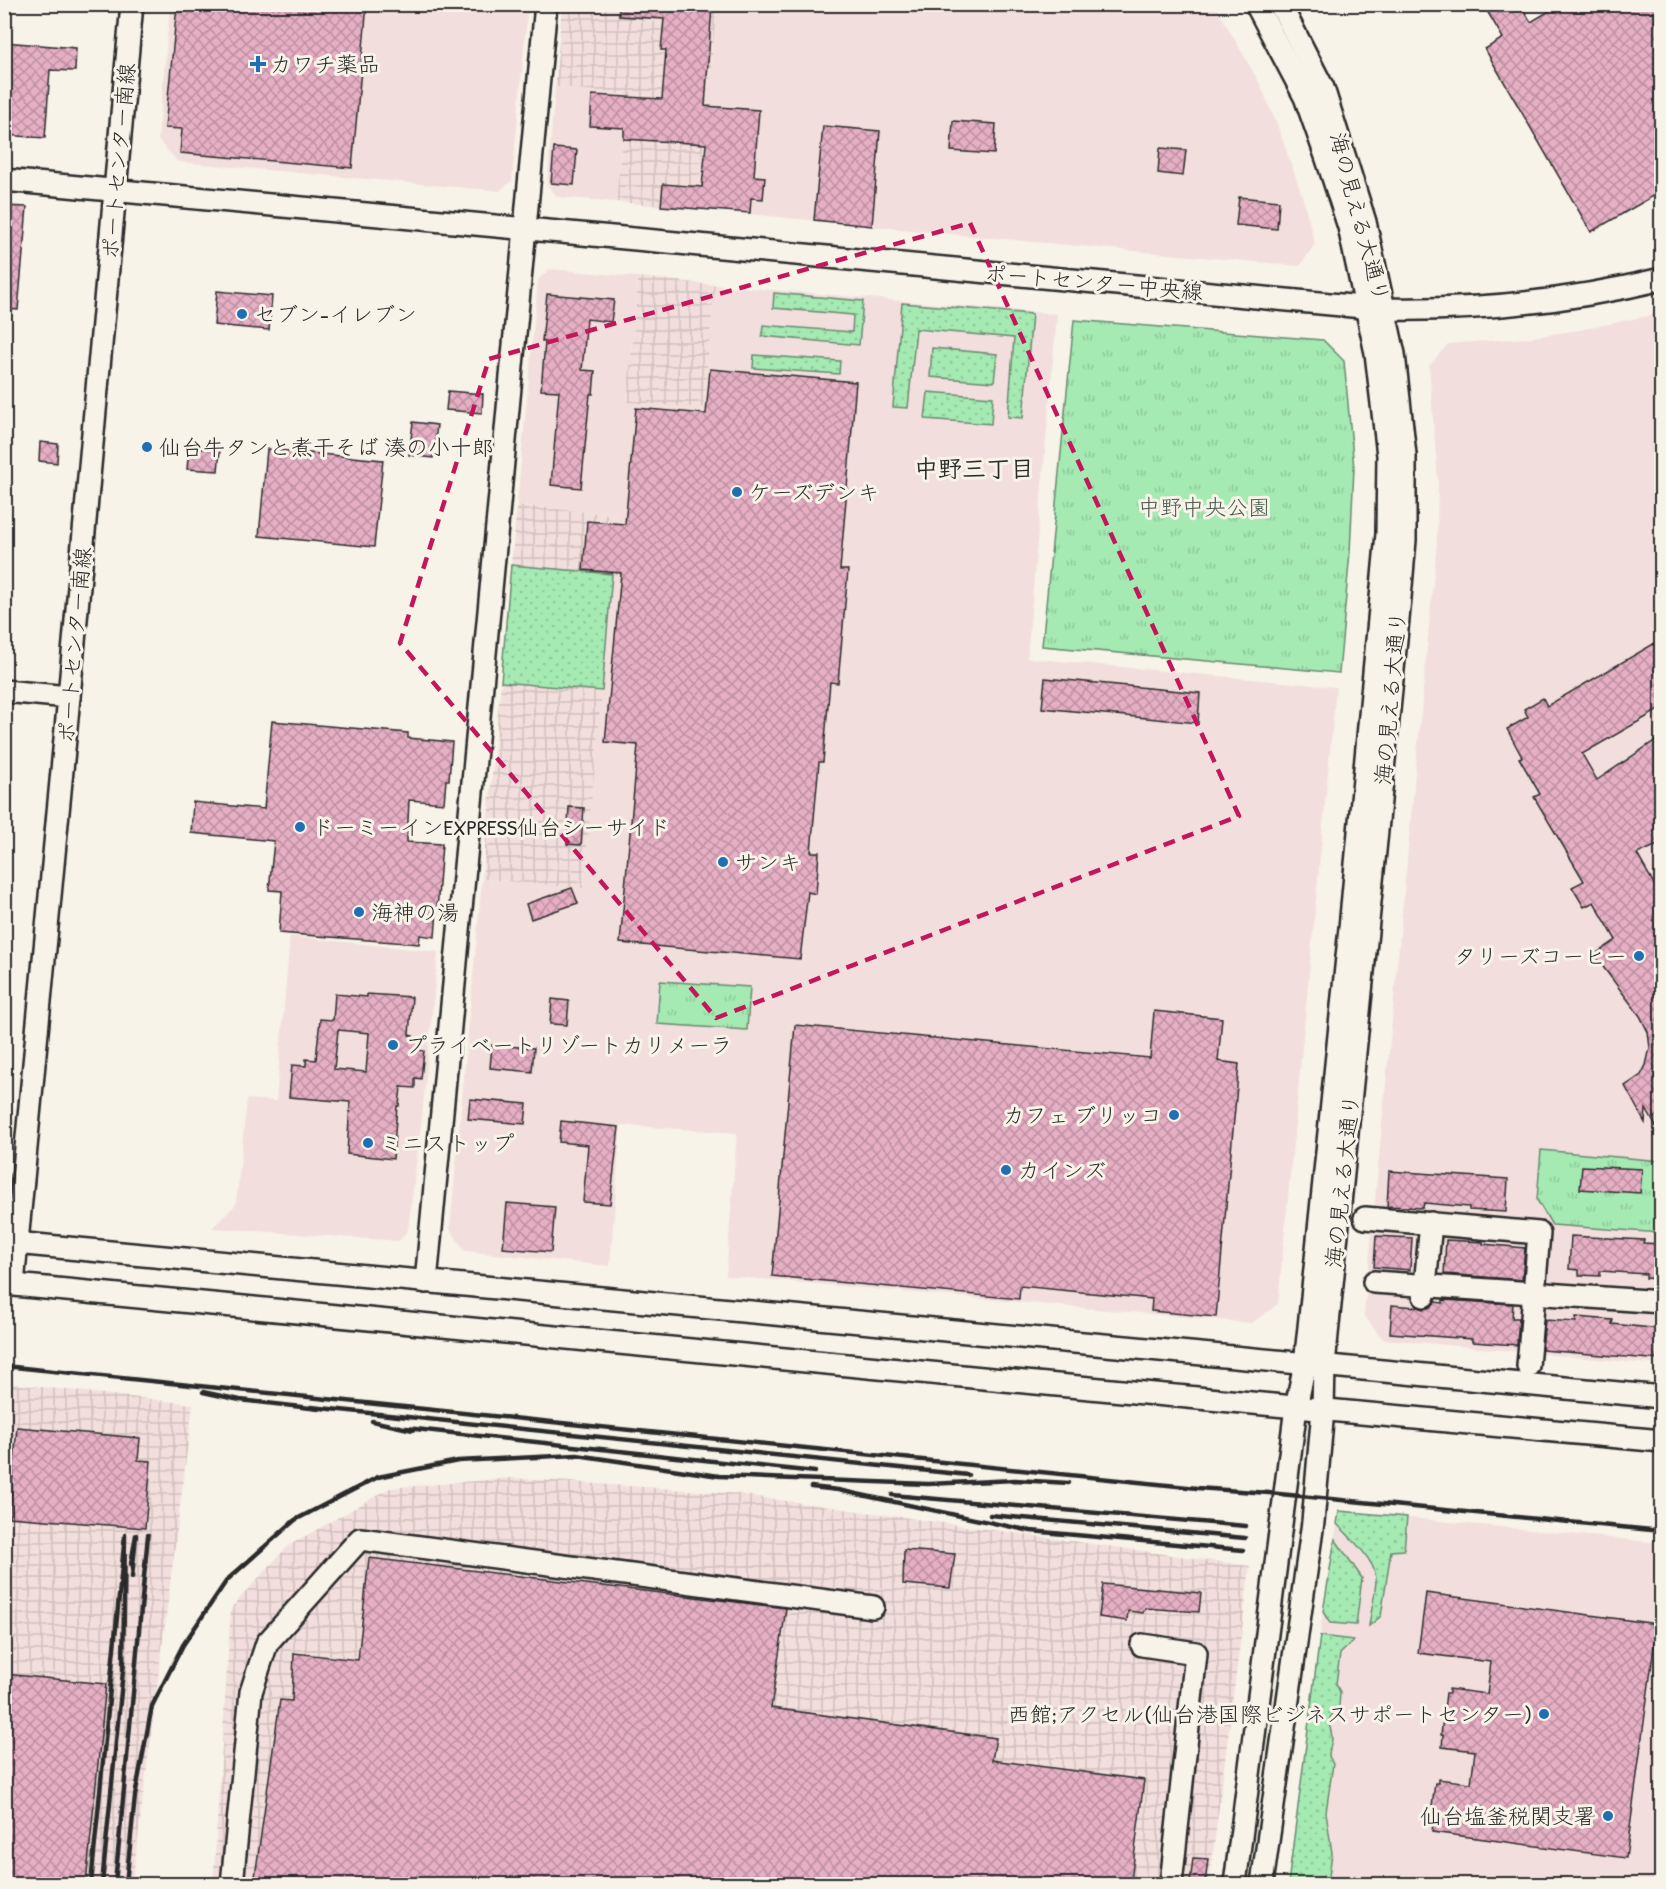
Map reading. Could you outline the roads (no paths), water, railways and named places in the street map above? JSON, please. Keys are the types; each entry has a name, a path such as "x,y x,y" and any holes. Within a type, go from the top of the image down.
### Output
{"street":[{"name":"ポートセンター南線","path":"9,1284 10,1243 69,697 132,4"},
{"path":"426,1282 546,4"},
{"path":"1256,4 1305,97 1375,308"},
{"name":"海の見える大通り","path":"1262,1884 1311,1533 1323,1410 1315,1365 1391,695 1405,540 1405,455 1394,354 1375,308 1365,222 1323,88 1280,4"},
{"name":"ポートセンター中央線","path":"4,180 1375,308 1430,310 1539,301 1586,295 1662,279"},
{"path":"4,691 69,697"},
{"path":"1365,1218 1539,1233 1528,1366"},
{"path":"1424,1290 1431,1223"},
{"path":"10,1243 1662,1397"},
{"path":"1374,1282 1424,1290 1534,1293 1662,1302"},
{"path":"9,1284 1662,1441"},
{"path":"1235,1884 1296,1407 1315,1365"},
{"path":"232,1884 251,1692 267,1643 360,1539 873,1607"},
{"path":"1143,1645 1196,1653 1171,1884"}],"railway":[{"path":"4,1366 1197,1488 1662,1531"},
{"path":"203,1392 240,1400 319,1409"},
{"path":"311,1407 968,1475"},
{"path":"372,1421 413,1430"},
{"path":"406,1428 815,1472"},
{"path":"126,1884 135,1796 152,1706 183,1645 227,1580 295,1520 378,1477 458,1461 577,1455 719,1476 928,1484 1015,1480 1069,1483"},
{"path":"811,1487 838,1490 1031,1531 1243,1550"},
{"path":"892,1495 1246,1526"},
{"path":"990,1515 1245,1538"},
{"path":"91,1884 125,1535 123,1669"},
{"path":"131,1564 136,1535 132,1577"},
{"path":"115,1884 148,1535"},
{"path":"102,1884 124,1661"}],"place":[{"name":"カワチ薬品","path":"258,64"},
{"name":"セブン-イレブン","path":"242,314"},
{"name":"仙台牛タンと煮干そば 湊の小十郎","path":"147,447"},
{"name":"ケーズデンキ","path":"737,492"},
{"name":"ドーミーインEXPRESS仙台シーサイド","path":"300,827"},
{"name":"サンキ","path":"723,862"},
{"name":"海神の湯","path":"359,912"},
{"name":"タリーズコーヒー","path":"1639,956"},
{"name":"プライベートリゾートカリメーラ","path":"393,1045"},
{"name":"カフェ ブリッコ","path":"1174,1115"},
{"name":"ミニストップ","path":"368,1143"},
{"name":"カインズ","path":"1006,1170"},
{"name":"西館;アクセル(仙台港国際ビジネスサポートセンター)","path":"1544,1714"},
{"name":"仙台塩釜税関支署","path":"1608,1816"}],"district":[{"name":"中野三丁目","path":"974,468"}],"park label":[{"name":"中野中央公園","path":"1204,507"}]}
